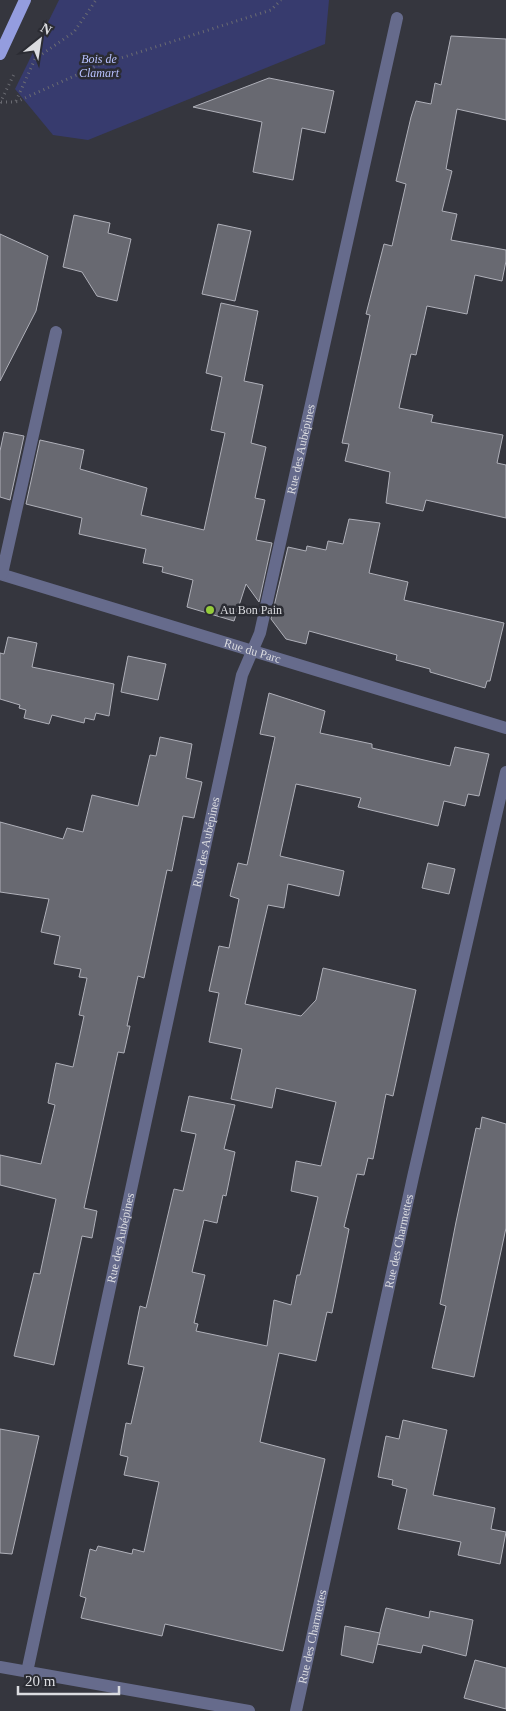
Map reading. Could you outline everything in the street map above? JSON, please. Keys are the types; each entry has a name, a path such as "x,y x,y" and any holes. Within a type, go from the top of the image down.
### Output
{"main road":[{"path":"0,54 25,0"}],"street":[{"name":"Rue des Aubépines","path":"27,1672 242,675 260,633 397,18"},
{"path":"1,574 56,332"},
{"name":"Rue du Parc","path":"1,574 506,728"},
{"name":"Rue des Charmettes","path":"296,1711 413,1177 506,772"},
{"path":"0,1667 249,1711"}],"path":[{"path":"16,102 35,59 74,32 96,0"},
{"path":"0,103 16,102 100,65 271,10 281,0"}],"green space":[{"name":"Bois de Clamart","path":"59,0 329,0 325,44 88,140 53,135 15,89"}],"building":[{"path":"451,36 506,39 506,120 457,109 446,169 452,171 442,211 457,214 451,240 506,250 506,261 502,281 475,275 467,314 427,306 416,355 411,354 399,408 433,415 431,422 503,435 497,463 506,465 506,518 426,500 423,511 386,503 390,472 345,461 349,444 342,443 370,315 366,314 384,244 392,246 406,184 396,181 411,117 416,101 431,104 435,83 441,85"},
{"path":"269,78 334,91 325,133 302,128 293,180 253,172 262,122 193,107"},
{"path":"74,215 110,223 108,233 131,239 117,301 97,296 82,272 63,267"},
{"path":"218,224 251,231 235,301 202,294"},
{"path":"0,234 48,256 36,311 0,381"},
{"path":"221,303 258,311 244,381 263,385 251,443 266,447 255,498 265,500 256,540 272,543 259,602 246,584 234,621 187,607 193,580 162,572 163,567 143,563 146,549 79,534 82,518 26,504 40,440 84,450 80,469 147,488 141,515 204,530 225,433 211,430 222,377 206,373"},
{"path":"4,432 24,436 10,500 0,497 0,451"},
{"path":"349,519 380,523 369,573 408,582 404,600 504,623 490,681 487,681 485,688 430,672 430,669 396,660 397,655 309,631 306,644 286,639 271,619 288,547 306,551 307,546 326,550 328,541 343,544"},
{"path":"8,637 37,643 32,667 114,684 109,716 96,713 94,720 85,718 84,723 52,715 49,724 24,718 26,710 19,708 20,705 0,699 0,653 4,654"},
{"path":"128,656 166,664 158,700 121,692"},
{"path":"269,693 325,711 320,733 372,744 372,748 450,766 455,747 489,754 479,796 468,794 465,806 444,801 438,826 358,807 361,798 296,784 280,856 344,871 339,896 288,884 284,908 268,905 245,1004 301,1016 316,1000 323,968 416,990 393,1096 386,1094 373,1159 368,1158 364,1175 357,1174 344,1227 349,1229 332,1313 327,1312 316,1361 279,1353 260,1442 325,1459 283,1651 165,1624 162,1636 81,1618 86,1598 80,1596 90,1549 96,1551 98,1546 132,1554 133,1549 144,1552 159,1482 124,1475 128,1457 120,1455 126,1423 131,1424 144,1367 128,1364 140,1306 146,1308 174,1189 183,1191 196,1134 181,1131 189,1096 235,1105 224,1149 235,1152 226,1196 223,1195 217,1223 204,1220 192,1272 205,1275 194,1323 198,1324 196,1331 267,1346 274,1300 291,1305 318,1197 291,1191 296,1161 321,1166 336,1102 276,1088 272,1108 231,1099 242,1049 209,1042 219,993 209,991 219,946 229,948 239,899 230,896 238,863 247,865 275,737 260,734"},
{"path":"160,737 192,744 186,778 202,782 194,818 183,816 172,871 167,870 144,978 138,976 127,1026 130,1026 124,1053 118,1052 84,1208 97,1211 92,1238 82,1236 54,1365 14,1356 34,1273 40,1274 56,1199 0,1185 0,1155 41,1164 55,1105 48,1103 56,1063 73,1067 84,1016 79,1015 87,978 79,977 81,969 54,964 60,936 41,932 49,899 0,892 0,822 63,839 67,828 83,832 92,795 138,806 150,755 156,756"},
{"path":"428,863 455,869 449,894 422,888"},
{"path":"482,1117 506,1124 506,1228 474,1377 432,1368 446,1306 440,1304 456,1222 476,1128 480,1129"},
{"path":"403,1420 447,1430 433,1495 495,1508 491,1529 506,1532 500,1564 458,1555 461,1542 398,1529 407,1489 392,1485 393,1480 378,1477 386,1436 399,1439"},
{"path":"0,1429 39,1436 12,1554 0,1553"},
{"path":"386,1608 429,1618 430,1611 473,1620 466,1656 423,1645 421,1653 377,1644"},
{"path":"345,1626 380,1633 373,1663 341,1655"},
{"path":"475,1660 506,1668 506,1709 464,1698"}],"place":[{"name":"Au Bon Pain","path":"210,610"}]}
